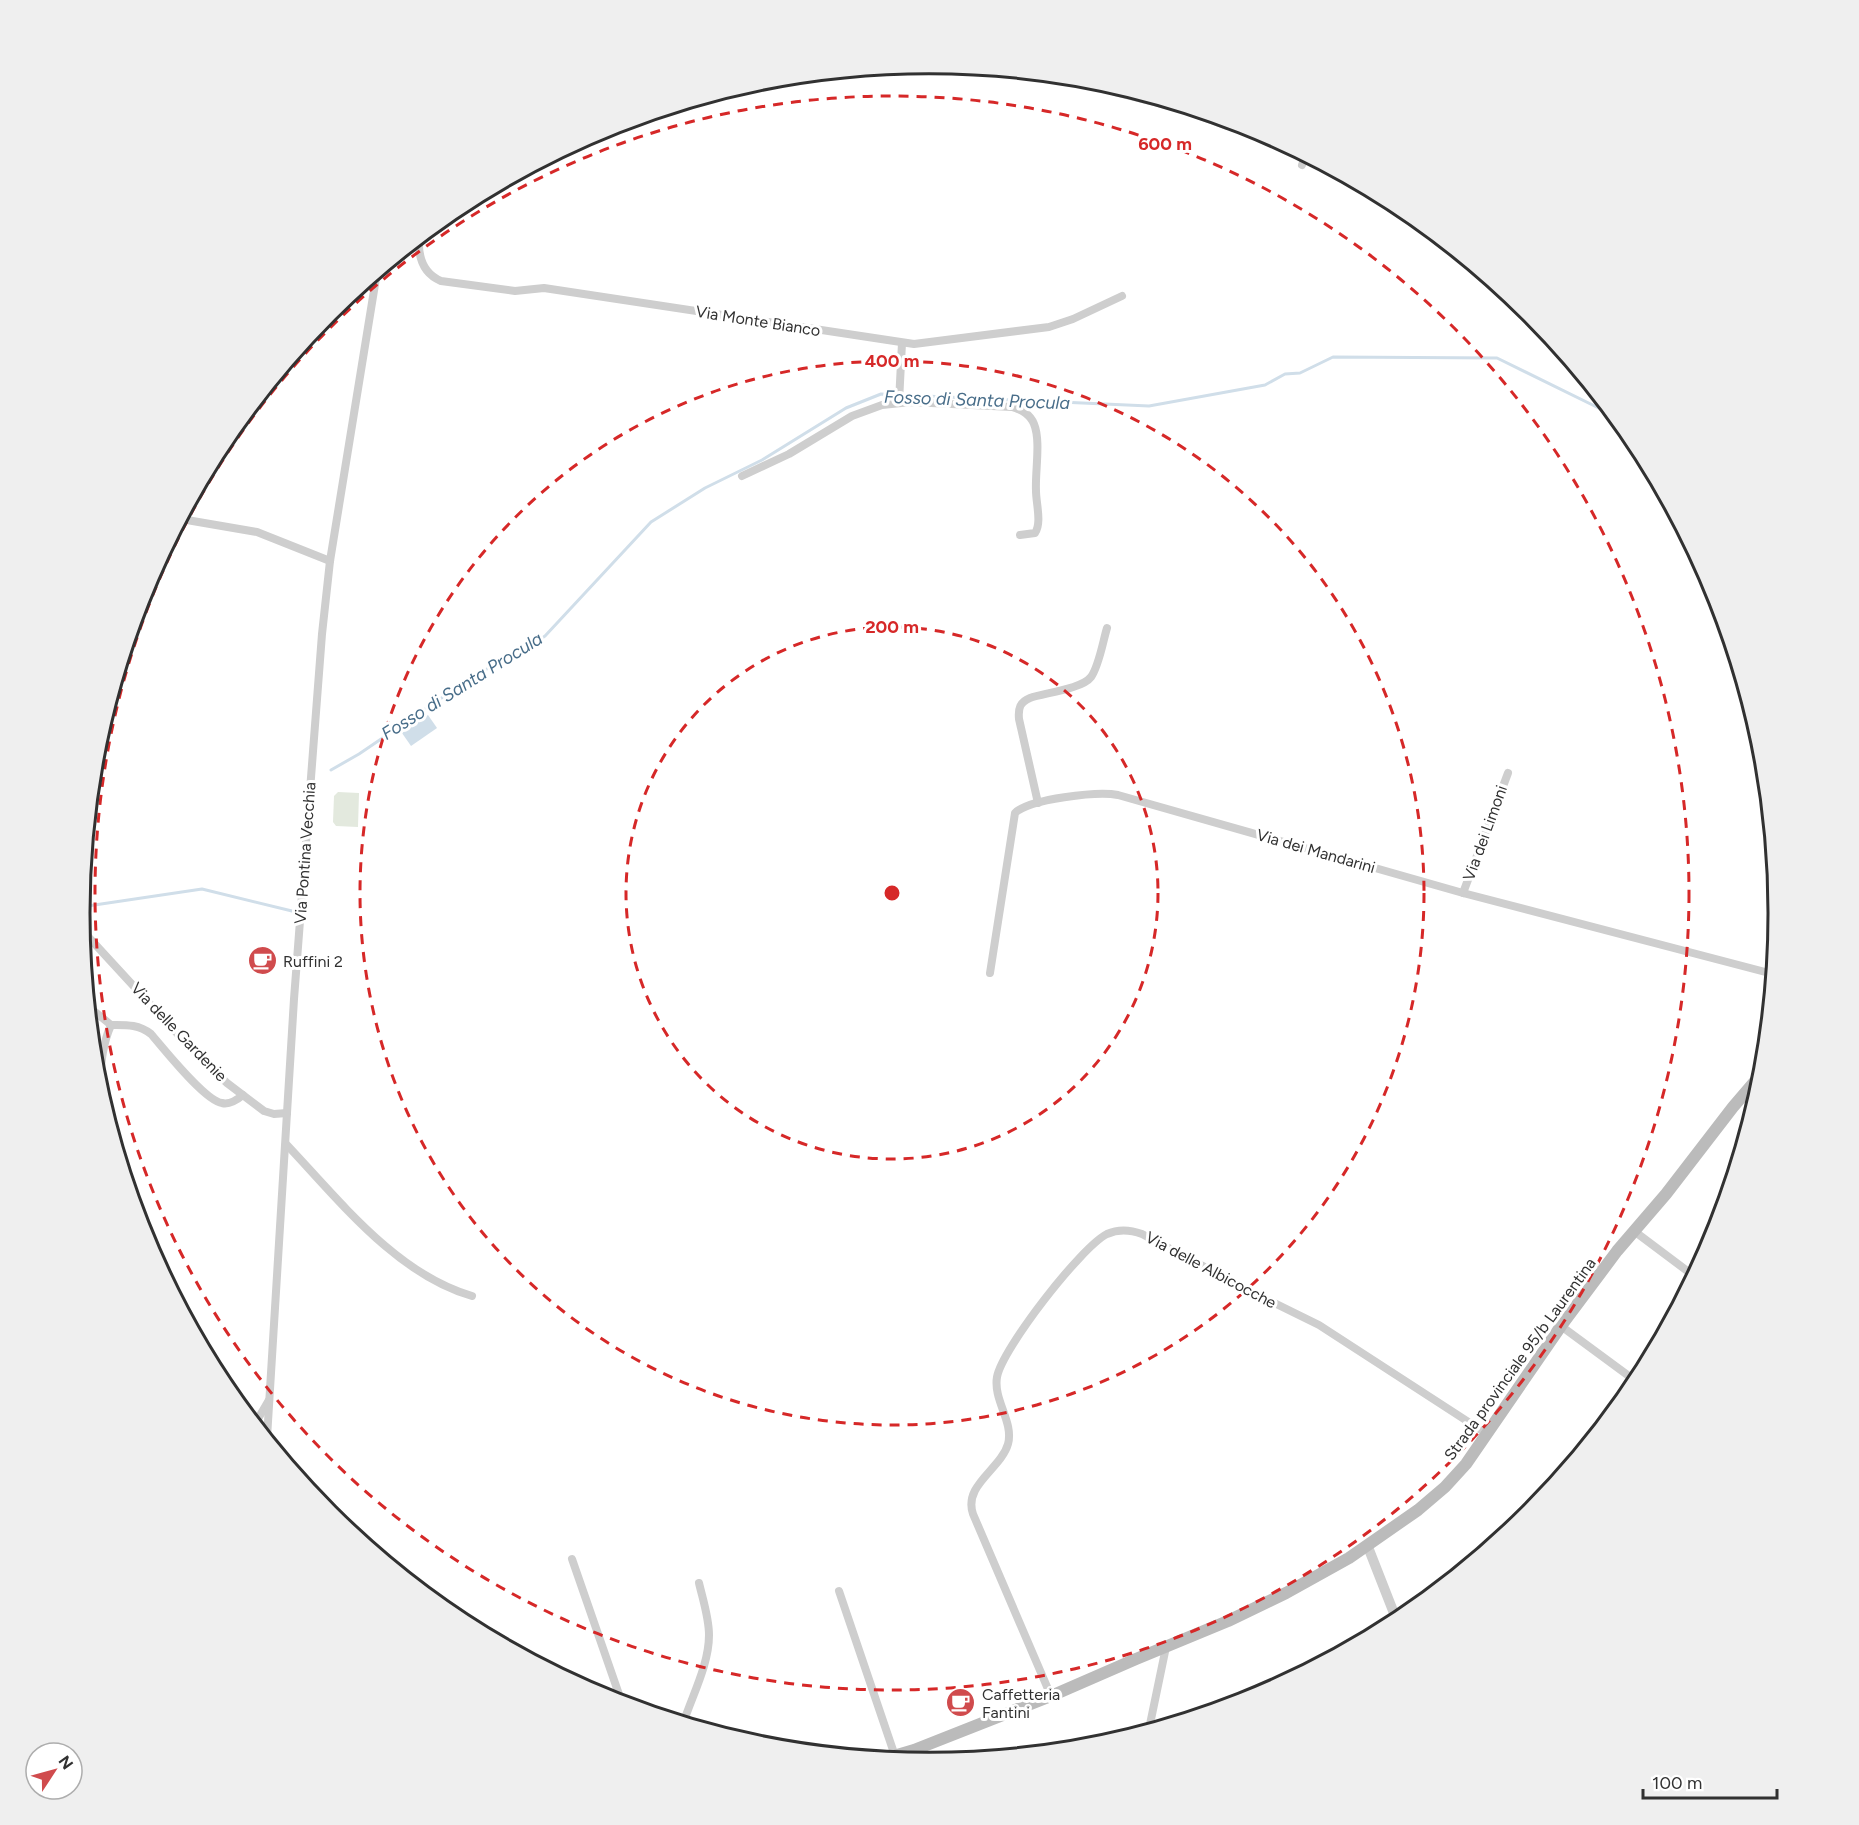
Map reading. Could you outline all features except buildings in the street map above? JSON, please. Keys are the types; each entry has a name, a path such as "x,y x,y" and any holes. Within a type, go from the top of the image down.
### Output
{"main road":[{"name":"Strada provinciale 95/b Laurentina","path":"906,1751 1051,1696 1228,1622 1368,1547 1434,1496 1466,1464 1561,1326 1749,1088"}],"street":[{"path":"1302,165 1303,161"},
{"name":"Via Monte Bianco","path":"419,247 423,266 432,276 441,281 519,291 544,288 902,343 923,344 1049,327 1073,319 1122,296"},
{"name":"Via Pontina Vecchia","path":"268,1428 315,708 330,561 375,283"},
{"path":"899,402 902,343"},
{"path":"742,476 789,454 852,416 877,406 899,402 1008,407 1021,410 1030,418 1037,433 1038,527 1035,533 1020,535"},
{"path":"188,520 258,532 330,561"},
{"path":"1038,803 1019,719 1019,707 1023,701 1030,698 1082,684 1090,679 1095,670 1107,628"},
{"name":"Via dei Limoni","path":"1463,893 1508,773"},
{"name":"Via dei Mandarini","path":"990,973 1014,816 1019,809 1038,803 1094,793 1118,795 1463,893 1766,972"},
{"name":"Via delle Gardenie","path":"91,940 196,1055 243,1095 269,1113 287,1113"},
{"path":"97,1013 111,1024 133,1025 146,1031 214,1101 222,1104 230,1103 243,1095"},
{"path":"103,1052 111,1024"},
{"path":"286,1144 346,1209 389,1248 434,1280 450,1289 472,1296"},
{"name":"Via delle Albicocche","path":"1051,1696 973,1514 970,1500 978,1486 1003,1455 1009,1442 997,1386 999,1371 1037,1307 1103,1236 1122,1230 1142,1234 1310,1320 1487,1434"},
{"path":"1634,1231 1688,1271"},
{"path":"1561,1326 1629,1376"},
{"path":"259,1416 270,1397"},
{"path":"1368,1547 1393,1612"},
{"path":"572,1558 618,1692"},
{"path":"686,1715 706,1659 708,1645 708,1622 699,1583"},
{"path":"839,1591 889,1751"},
{"path":"1150,1722 1166,1647"}],"shaded area":[{"path":"428,715 437,728 411,746 402,733"},
{"path":"338,792 359,793 358,827 336,826 333,822 334,796"}],"waterway":[{"name":"Fosso di Santa Procula","path":"331,770 359,754 464,680 520,653 545,636 651,522 705,488 762,460 846,408 881,394 1149,406 1265,385 1285,374 1300,373 1333,357 1497,358 1600,408"},
{"name":"Fosso di Santa Procula","path":"90,906 202,889 292,911"}],"place":[{"name":"Ruffini 2","path":"262,961"},
{"name":"Caffetteria Fantini","path":"961,1703"}]}
